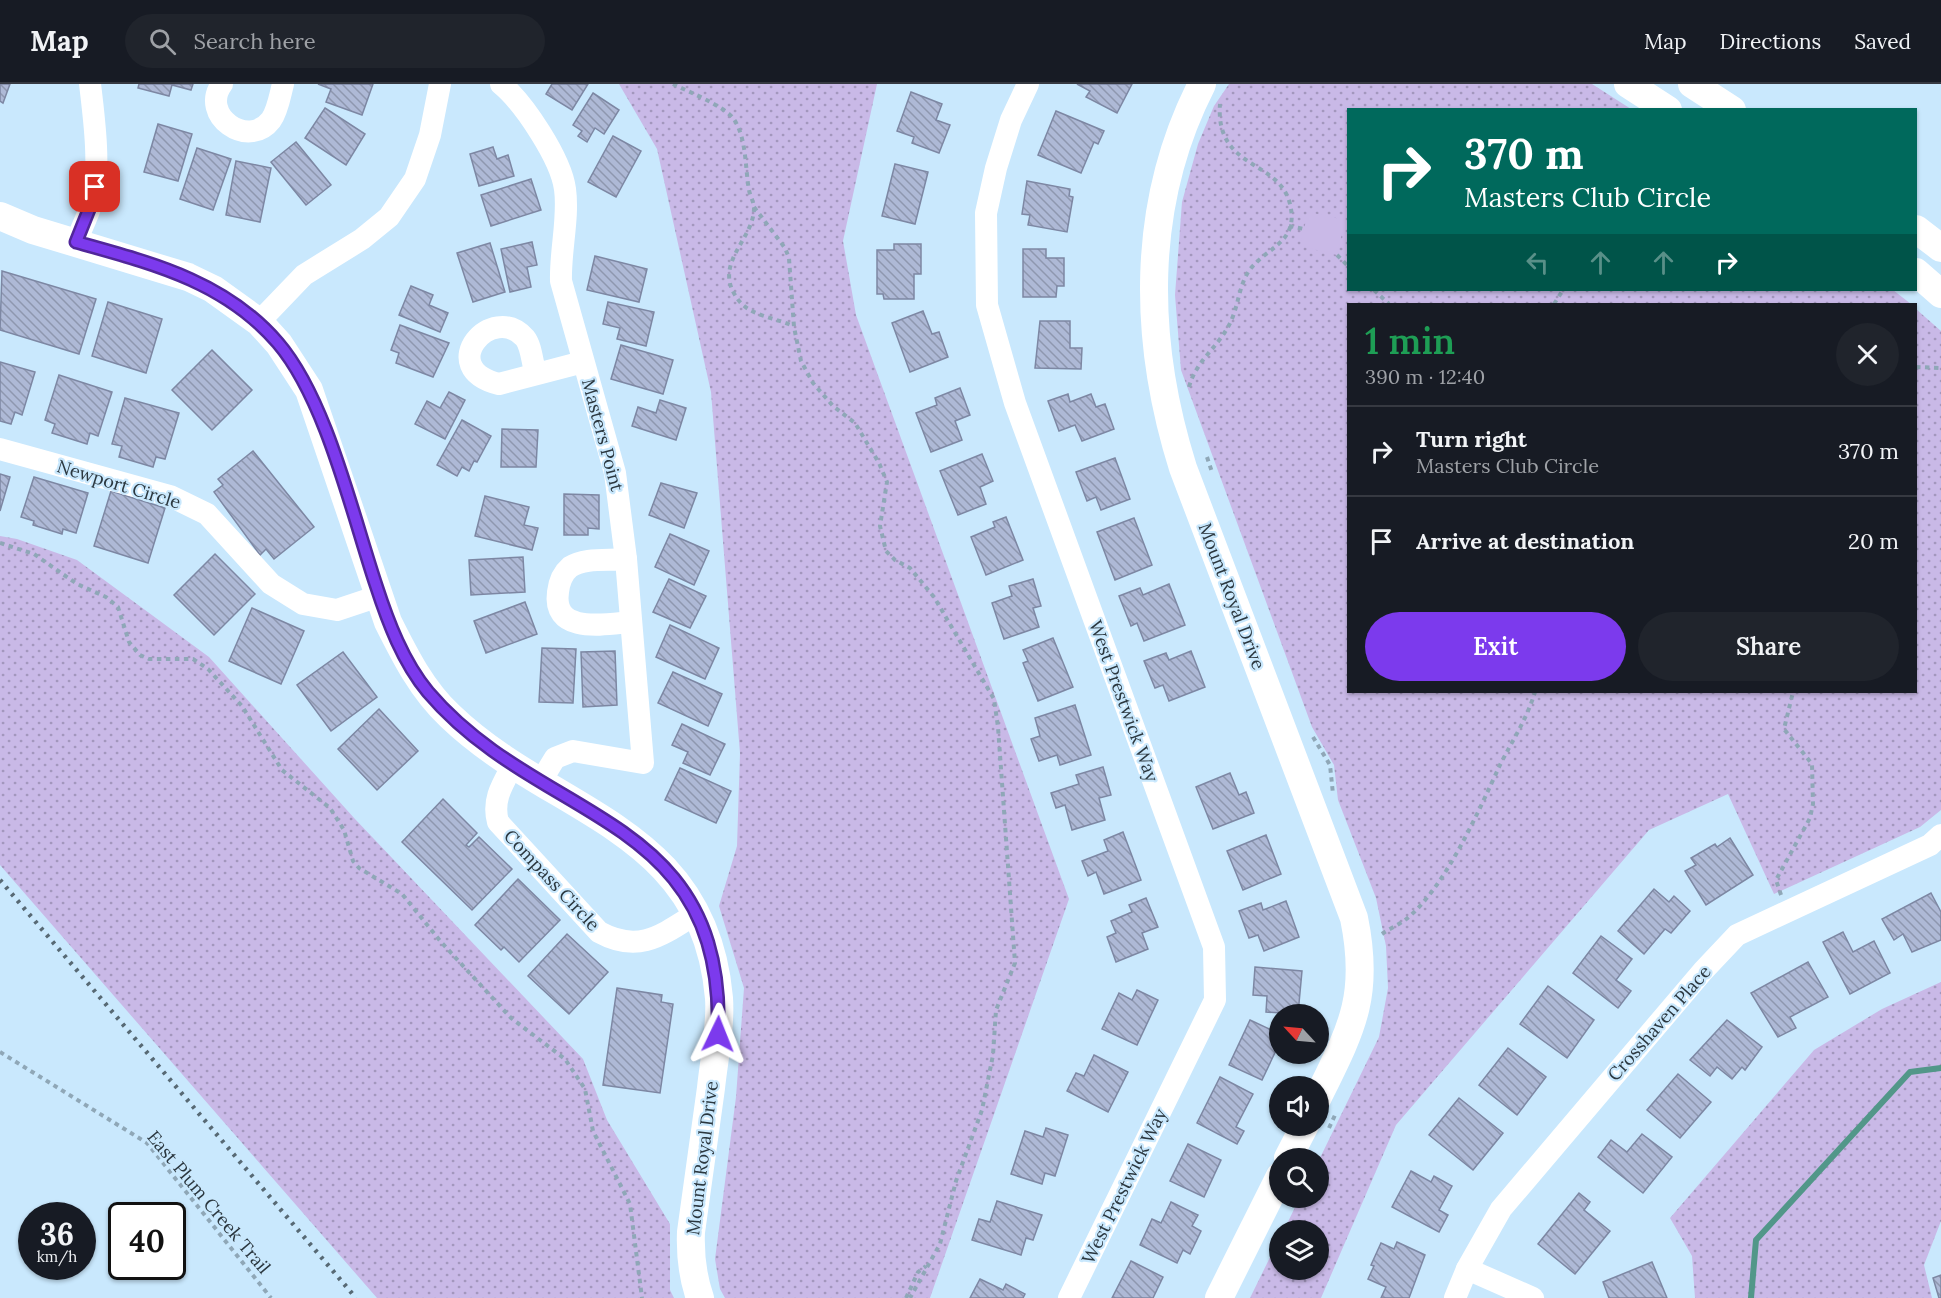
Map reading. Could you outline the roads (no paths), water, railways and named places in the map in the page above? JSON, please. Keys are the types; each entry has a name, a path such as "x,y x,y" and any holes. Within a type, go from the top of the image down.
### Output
{"street":[{"path":"76,242 92,202 95,187 95,116 90,84"},
{"path":"222,84 216,99 220,116 240,131 261,129 270,122 278,90"},
{"path":"259,322 304,275 362,239 388,216 415,179 430,135 440,84"},
{"name":"Masters Point","path":"501,84 510,92 532,122 558,165 565,188 560,254 561,282 615,473 626,559 643,764 573,751 555,759 541,781"},
{"name":"West Prestwick Way","path":"1028,84 1011,120 986,213 987,305 1015,403 1214,947 1215,1000 1069,1298"},
{"path":"1628,84 1665,108"},
{"path":"1692,84 1729,108"},
{"name":"Mount Royal Drive","path":"1212,92 1180,133 1161,206 1154,279 1158,371 1170,427 1183,468 1354,918 1360,948 1360,998 1353,1025 1328,1076"},
{"name":"Mount Royal Drive","path":"0,216 33,230 188,277 213,289 259,322 279,344 309,390 380,596 405,657 425,689 449,716 513,765 611,822 635,840 674,879 697,913 715,966 719,1000 718,1034 691,1232 690,1258 693,1278 700,1298"},
{"path":"1917,230 1941,248"},
{"path":"1917,273 1941,294"},
{"path":"536,374 583,362"},
{"name":"Newport Circle","path":"0,449 170,496 207,514 271,584 303,604 337,610 380,596"},
{"path":"626,559 587,561 570,567 560,582 557,598 564,615 579,624 595,626 631,622"},
{"name":"Compass Circle","path":"513,765 497,795 494,810 498,822 598,932 613,940 646,942 697,913"},
{"name":"Crosshaven Place","path":"1455,1298 1467,1269 1501,1209 1703,971 1737,935 1930,845 1941,835"},
{"path":"1219,1298 1269,1198"},
{"path":"1467,1269 1533,1298"}],"waterway":[{"path":"1751,1298 1756,1240 1910,1072 1941,1068"}],"railway":[{"path":"0,880 356,1298"}]}
